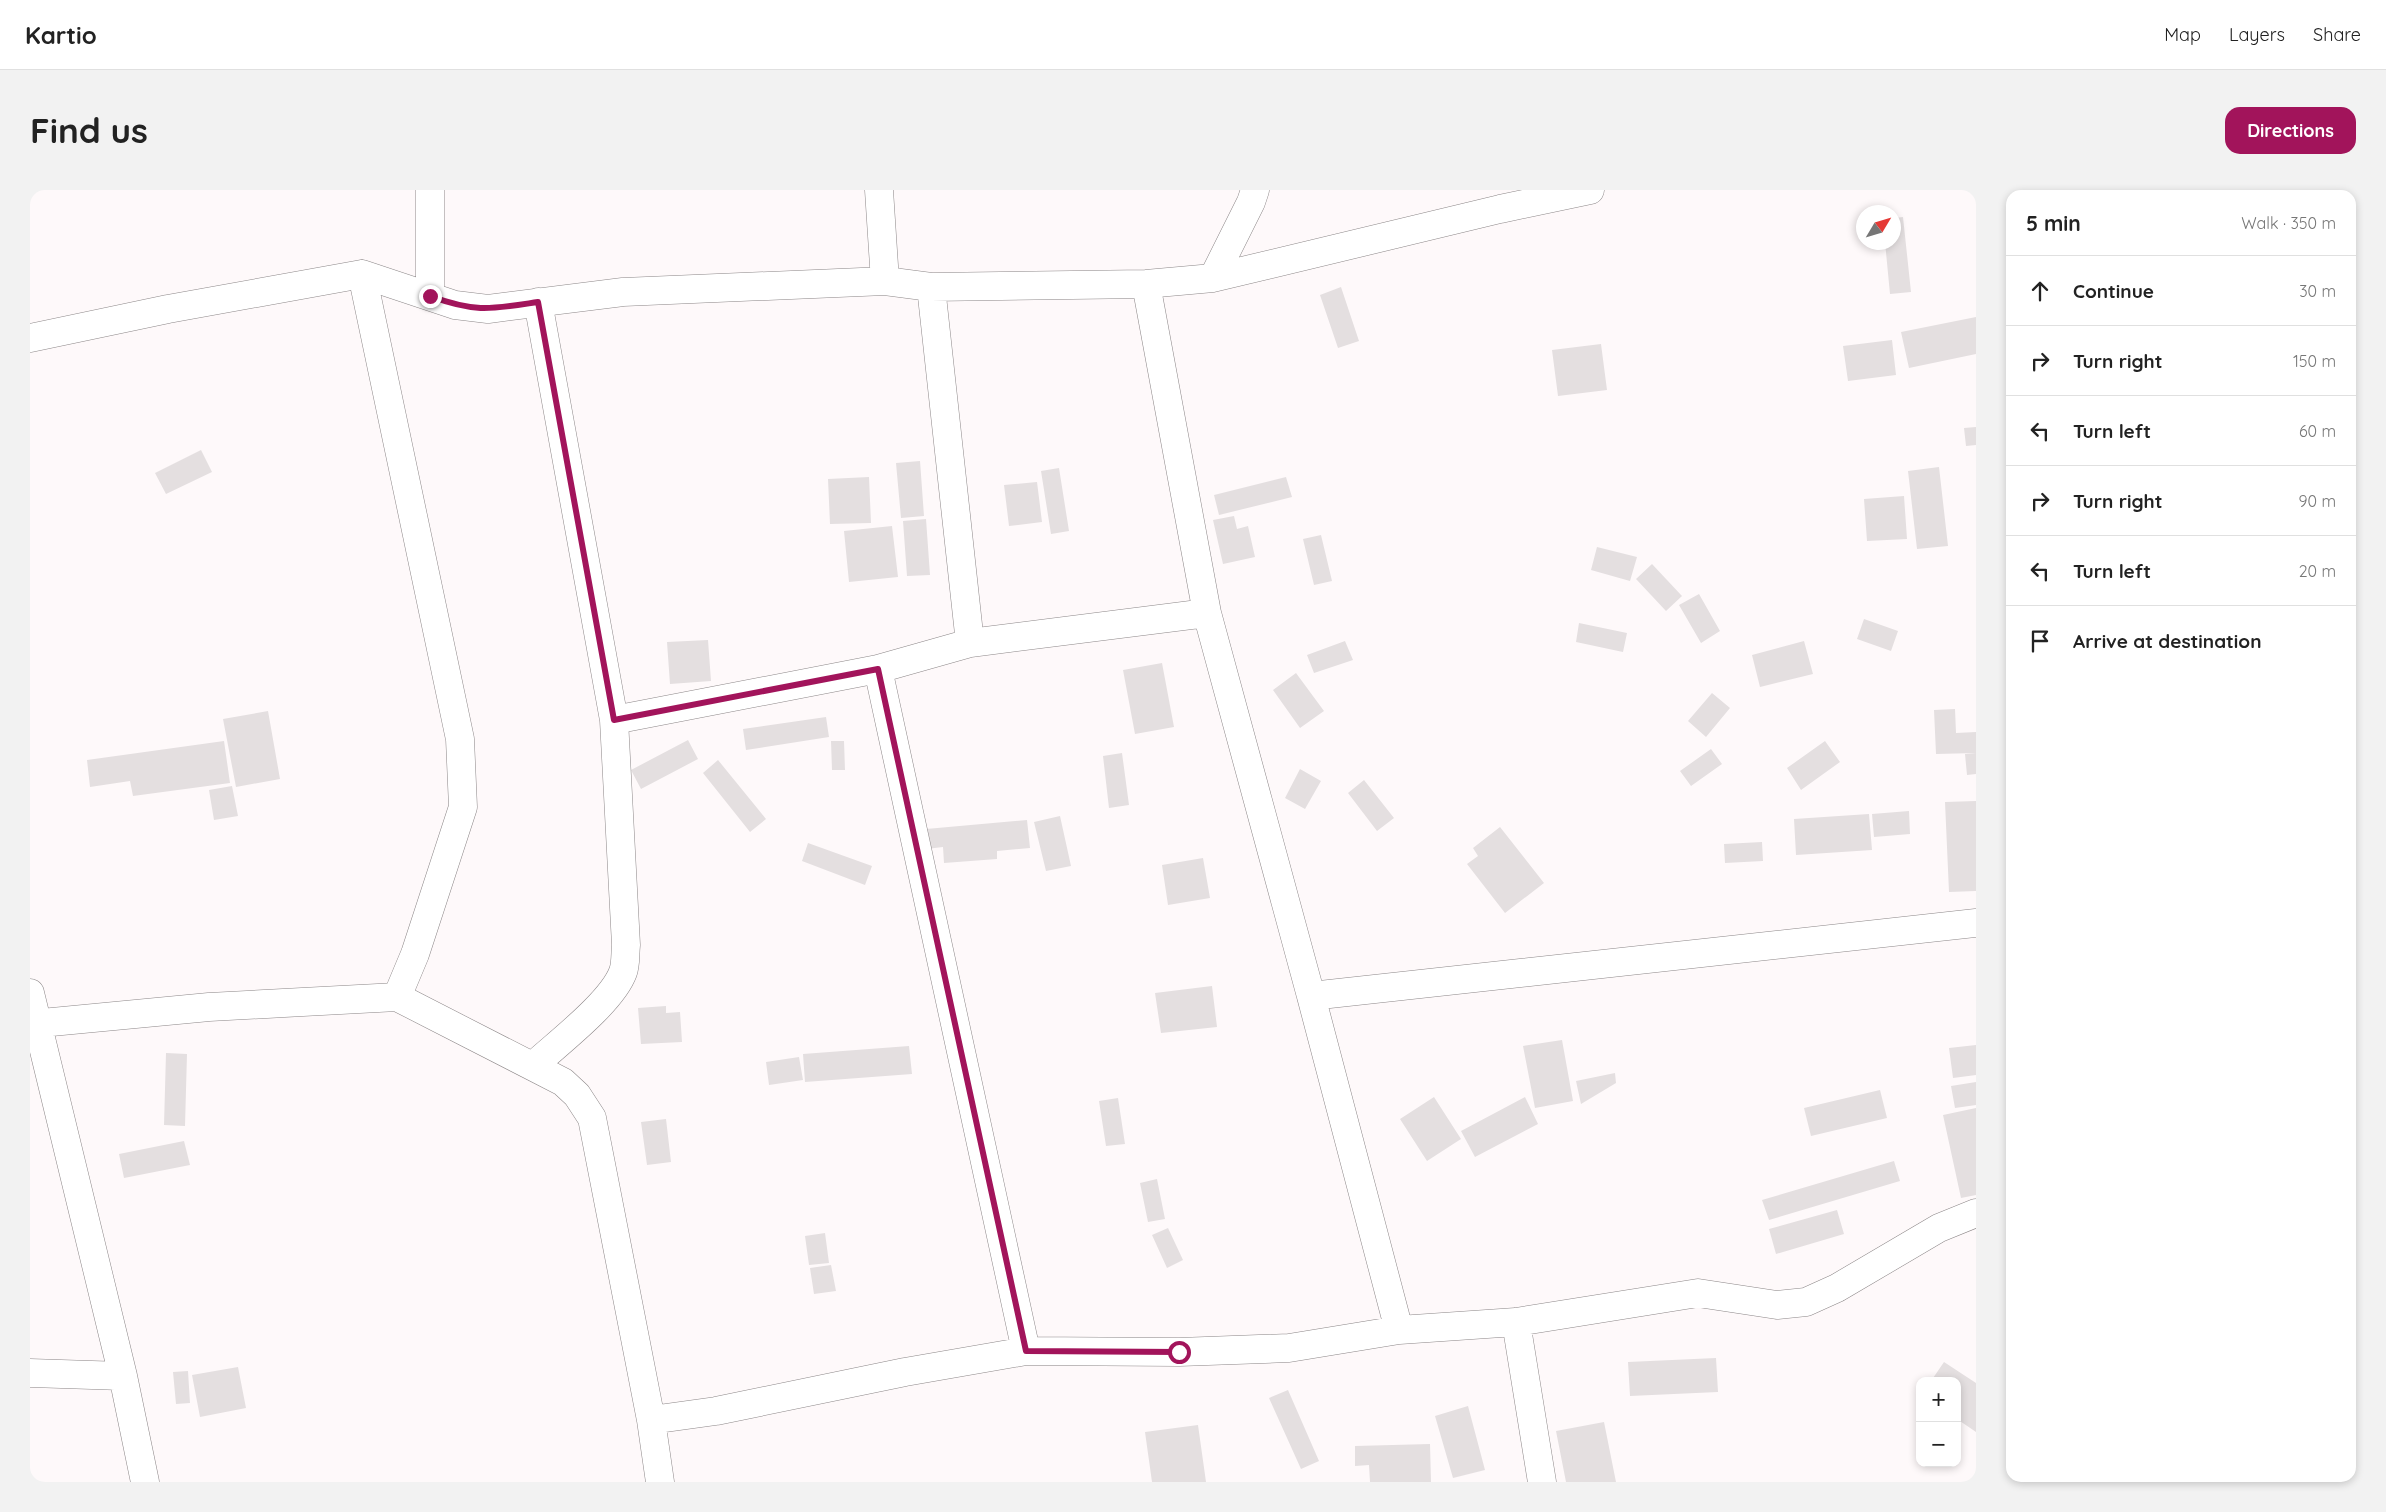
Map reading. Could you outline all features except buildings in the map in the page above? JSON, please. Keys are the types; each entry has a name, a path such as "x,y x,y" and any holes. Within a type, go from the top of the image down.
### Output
{"street":[{"path":"430,190 430,296"},
{"path":"879,190 885,281"},
{"path":"1213,278 1251,202 1254,190"},
{"path":"30,338 168,309 362,274 471,308 488,309 623,292 885,281 931,287 1146,284 1213,278 1500,209 1590,190"},
{"path":"362,274 460,739 463,772 463,807 415,954 397,997"},
{"path":"1146,284 1207,613 1399,1330"},
{"path":"931,287 970,643"},
{"path":"534,1066 613,990 623,972 626,945 614,720 538,302"},
{"path":"614,720 878,669 970,643 1207,613"},
{"path":"878,669 1026,1351"},
{"path":"1311,996 1976,923"},
{"path":"30,993 34,1024 123,1376 145,1482"},
{"path":"34,1024 209,1007 397,997 563,1082 577,1095 592,1118 651,1420 660,1482"},
{"path":"651,1420 716,1411 905,1372 1026,1351 1179,1352 1289,1348 1399,1330 1516,1322 1698,1293 1739,1301 1777,1305 1806,1302 1837,1288 1939,1228 1976,1213"},
{"path":"1516,1322 1542,1482"},
{"path":"30,1372 123,1376"}],"route":[{"path":"430,296 455,305 488,309 538,302 614,720 878,669 1026,1351 1179,1352"}]}
